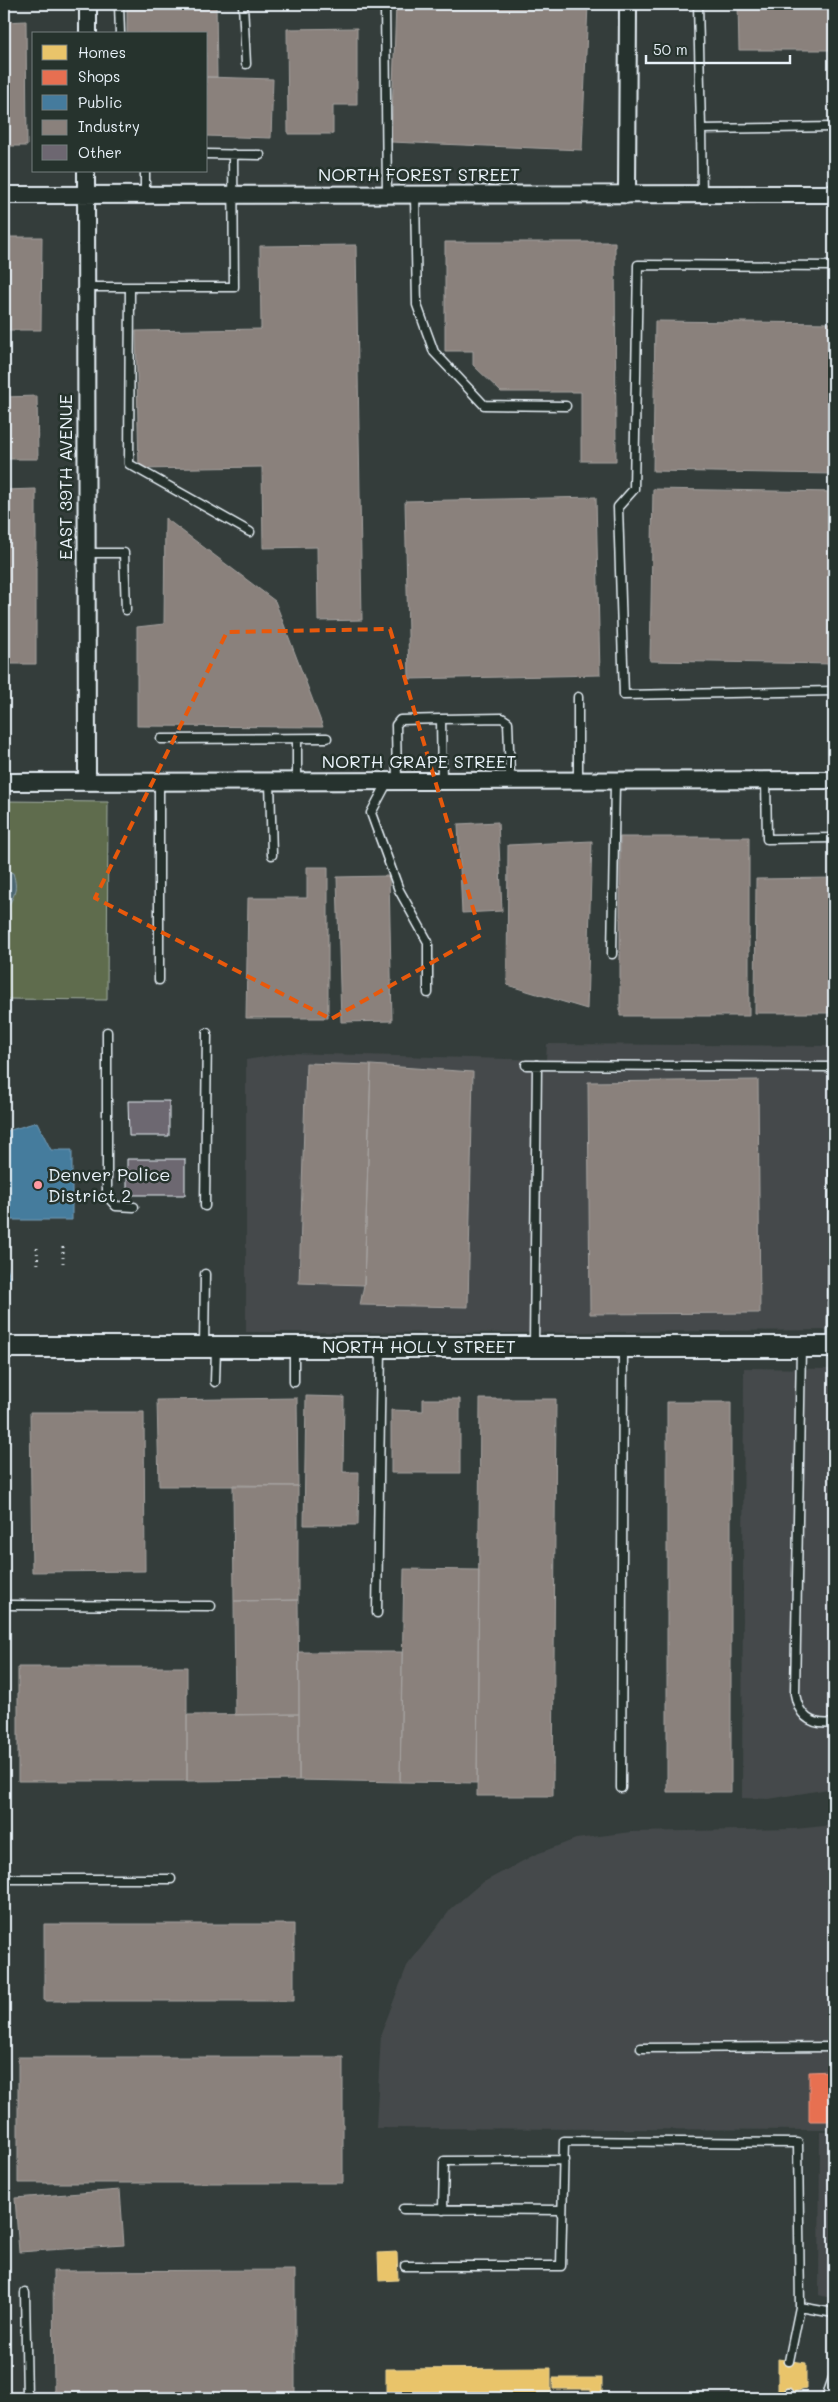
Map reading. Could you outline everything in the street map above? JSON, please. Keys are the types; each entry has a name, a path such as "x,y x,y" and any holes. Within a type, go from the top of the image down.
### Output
{"street":[{"path":"88,4 88,32"},
{"path":"627,194 628,4"},
{"name":"EAST 39TH AVENUE","path":"86,172 87,782"},
{"name":"NORTH FOREST STREET","path":"4,195 834,194"},
{"name":"NORTH GRAPE STREET","path":"4,782 297,781 442,783 834,780"},
{"name":"NORTH HOLLY STREET","path":"4,1347 833,1347"}],"lane":[{"path":"119,4 120,32"},
{"path":"243,4 246,64"},
{"path":"385,4 387,195"},
{"path":"698,4 702,194"},
{"path":"702,129 834,127"},
{"path":"208,154 260,155"},
{"path":"86,287 234,287 233,154"},
{"path":"145,195 146,172"},
{"path":"415,195 417,306 434,352 484,405 566,406"},
{"path":"834,266 638,265 634,489 618,507 624,695 834,691"},
{"path":"130,287 129,464 250,532"},
{"path":"86,553 124,553 126,610"},
{"path":"578,697 578,782"},
{"path":"428,992 428,942 400,890 371,813 392,783 396,725 400,720 502,718 508,722 510,774"},
{"path":"441,719 442,783"},
{"path":"161,739 297,740 327,738"},
{"path":"297,740 297,781"},
{"path":"766,781 767,839 834,838"},
{"path":"159,782 159,980"},
{"path":"270,782 272,855"},
{"path":"612,954 616,782"},
{"path":"107,1032 107,1196 116,1206 134,1207"},
{"path":"206,1206 207,1034"},
{"path":"526,1064 834,1067"},
{"path":"534,1347 537,1065"},
{"path":"833,1347 834,1114"},
{"path":"205,1274 210,1347 215,1382"},
{"path":"294,1347 294,1382"},
{"path":"377,1613 381,1347"},
{"path":"621,1788 622,1347"},
{"path":"801,1347 795,1694 802,1715 809,1722 834,1723"},
{"path":"4,1605 211,1606"},
{"path":"4,1879 171,1879"},
{"path":"641,2048 834,2047"},
{"path":"405,2266 561,2266 564,2142 798,2143 800,2307 789,2361"},
{"path":"443,2210 444,2161 564,2160"},
{"path":"403,2209 562,2210"},
{"path":"25,2293 27,2398"},
{"path":"800,2307 834,2314"},
{"path":"826,2398 834,2374"}],"path":[{"path":"63,1247 63,1266"},
{"path":"37,1248 38,1266"}],"highlighted area":[{"path":"390,629 481,935 331,1019 95,898 227,632"}],"shaded area":[{"path":"547,1044 834,1046 834,1330 509,1333 246,1332 246,1060 288,1053 546,1060"},
{"path":"744,1368 834,1369 834,1788 769,1799 742,1798"},
{"path":"834,1825 834,2130 376,2128 381,2034 407,1966 451,1909 480,1884 534,1855 576,1839 631,1832 795,1829"},
{"path":"820,2132 834,2132 834,2299 819,2295"}],"green space":[{"path":"4,801 108,802 107,1000 4,999"}],"water":[{"path":"4,870 13,873 15,890 4,913"}],"building: Homes":[{"path":"397,2252 398,2280 379,2281 378,2253"},
{"path":"778,2359 806,2363 806,2389 778,2396"},
{"path":"551,2368 551,2398 386,2398 386,2369"},
{"path":"553,2378 602,2378 602,2398 591,2398 591,2389 553,2389"}],"building: Shops":[{"path":"834,2071 834,2121 809,2121 809,2072"}],"building: Public":[{"name":"Denver Police District 2","path":"37,1122 51,1150 72,1150 72,1220 4,1220 4,1132"},
{"path":"4,1253 5,1258 10,1280 4,1280"}],"building: Industry":[{"path":"216,4 217,77 208,77 208,32 127,32 127,6"},
{"path":"396,4 588,4 582,150 391,142"},
{"path":"738,4 834,4 834,50 739,50"},
{"path":"26,21 27,146 4,146 4,22"},
{"path":"357,28 357,105 333,105 333,134 288,134 287,29"},
{"path":"208,77 273,79 271,138 208,136"},
{"path":"4,237 42,237 41,330 4,330"},
{"path":"445,242 615,242 616,461 581,461 581,392 501,392 473,365 473,351 445,351"},
{"path":"356,245 362,620 318,621 317,547 263,548 262,467 139,469 136,331 261,329 260,246"},
{"path":"655,321 834,323 834,474 653,471"},
{"path":"37,396 38,459 4,459 4,397"},
{"path":"36,489 36,664 4,664 4,490"},
{"path":"653,489 834,492 834,664 650,661"},
{"path":"596,497 600,675 409,679 405,501"},
{"path":"165,518 275,601 323,727 137,726 137,627 164,624"},
{"path":"498,822 502,911 462,913 458,824"},
{"path":"620,837 749,837 749,1016 620,1016"},
{"path":"592,841 587,1009 507,985 508,845"},
{"path":"307,867 328,867 328,1018 246,1018 248,898 307,898"},
{"path":"389,876 392,1021 341,1022 337,877"},
{"path":"834,878 834,1013 755,1013 756,879"},
{"path":"306,1063 371,1065 364,1285 299,1283"},
{"path":"371,1065 473,1072 468,1307 360,1305 364,1285"},
{"path":"758,1080 760,1313 590,1314 588,1082"},
{"path":"306,1396 344,1397 343,1472 359,1472 358,1525 304,1525"},
{"path":"297,1398 298,1486 159,1486 157,1400"},
{"path":"423,1399 460,1399 460,1473 391,1473 391,1410 423,1411"},
{"path":"480,1399 556,1399 553,1796 477,1796"},
{"path":"667,1402 731,1402 731,1792 667,1792"},
{"path":"30,1412 144,1412 145,1571 32,1572"},
{"path":"233,1485 298,1486 298,1600 234,1601"},
{"path":"404,1569 479,1570 477,1783 400,1782"},
{"path":"298,1600 299,1714 235,1715 234,1601"},
{"path":"299,1652 402,1652 400,1782 299,1780"},
{"path":"18,1667 187,1667 187,1781 18,1781"},
{"path":"299,1714 299,1780 187,1781 187,1715"},
{"path":"44,1924 294,1924 294,2001 44,2001"},
{"path":"18,2057 343,2057 343,2183 18,2183"},
{"path":"120,2190 124,2245 19,2252 15,2198"},
{"path":"295,2270 295,2398 54,2398 53,2271"}],"building: Other":[{"path":"128,1101 169,1101 169,1136 129,1136"},
{"path":"127,1159 185,1159 185,1195 127,1195"}],"place":[{"name":"Denver Police District 2","path":"38,1185"}]}
